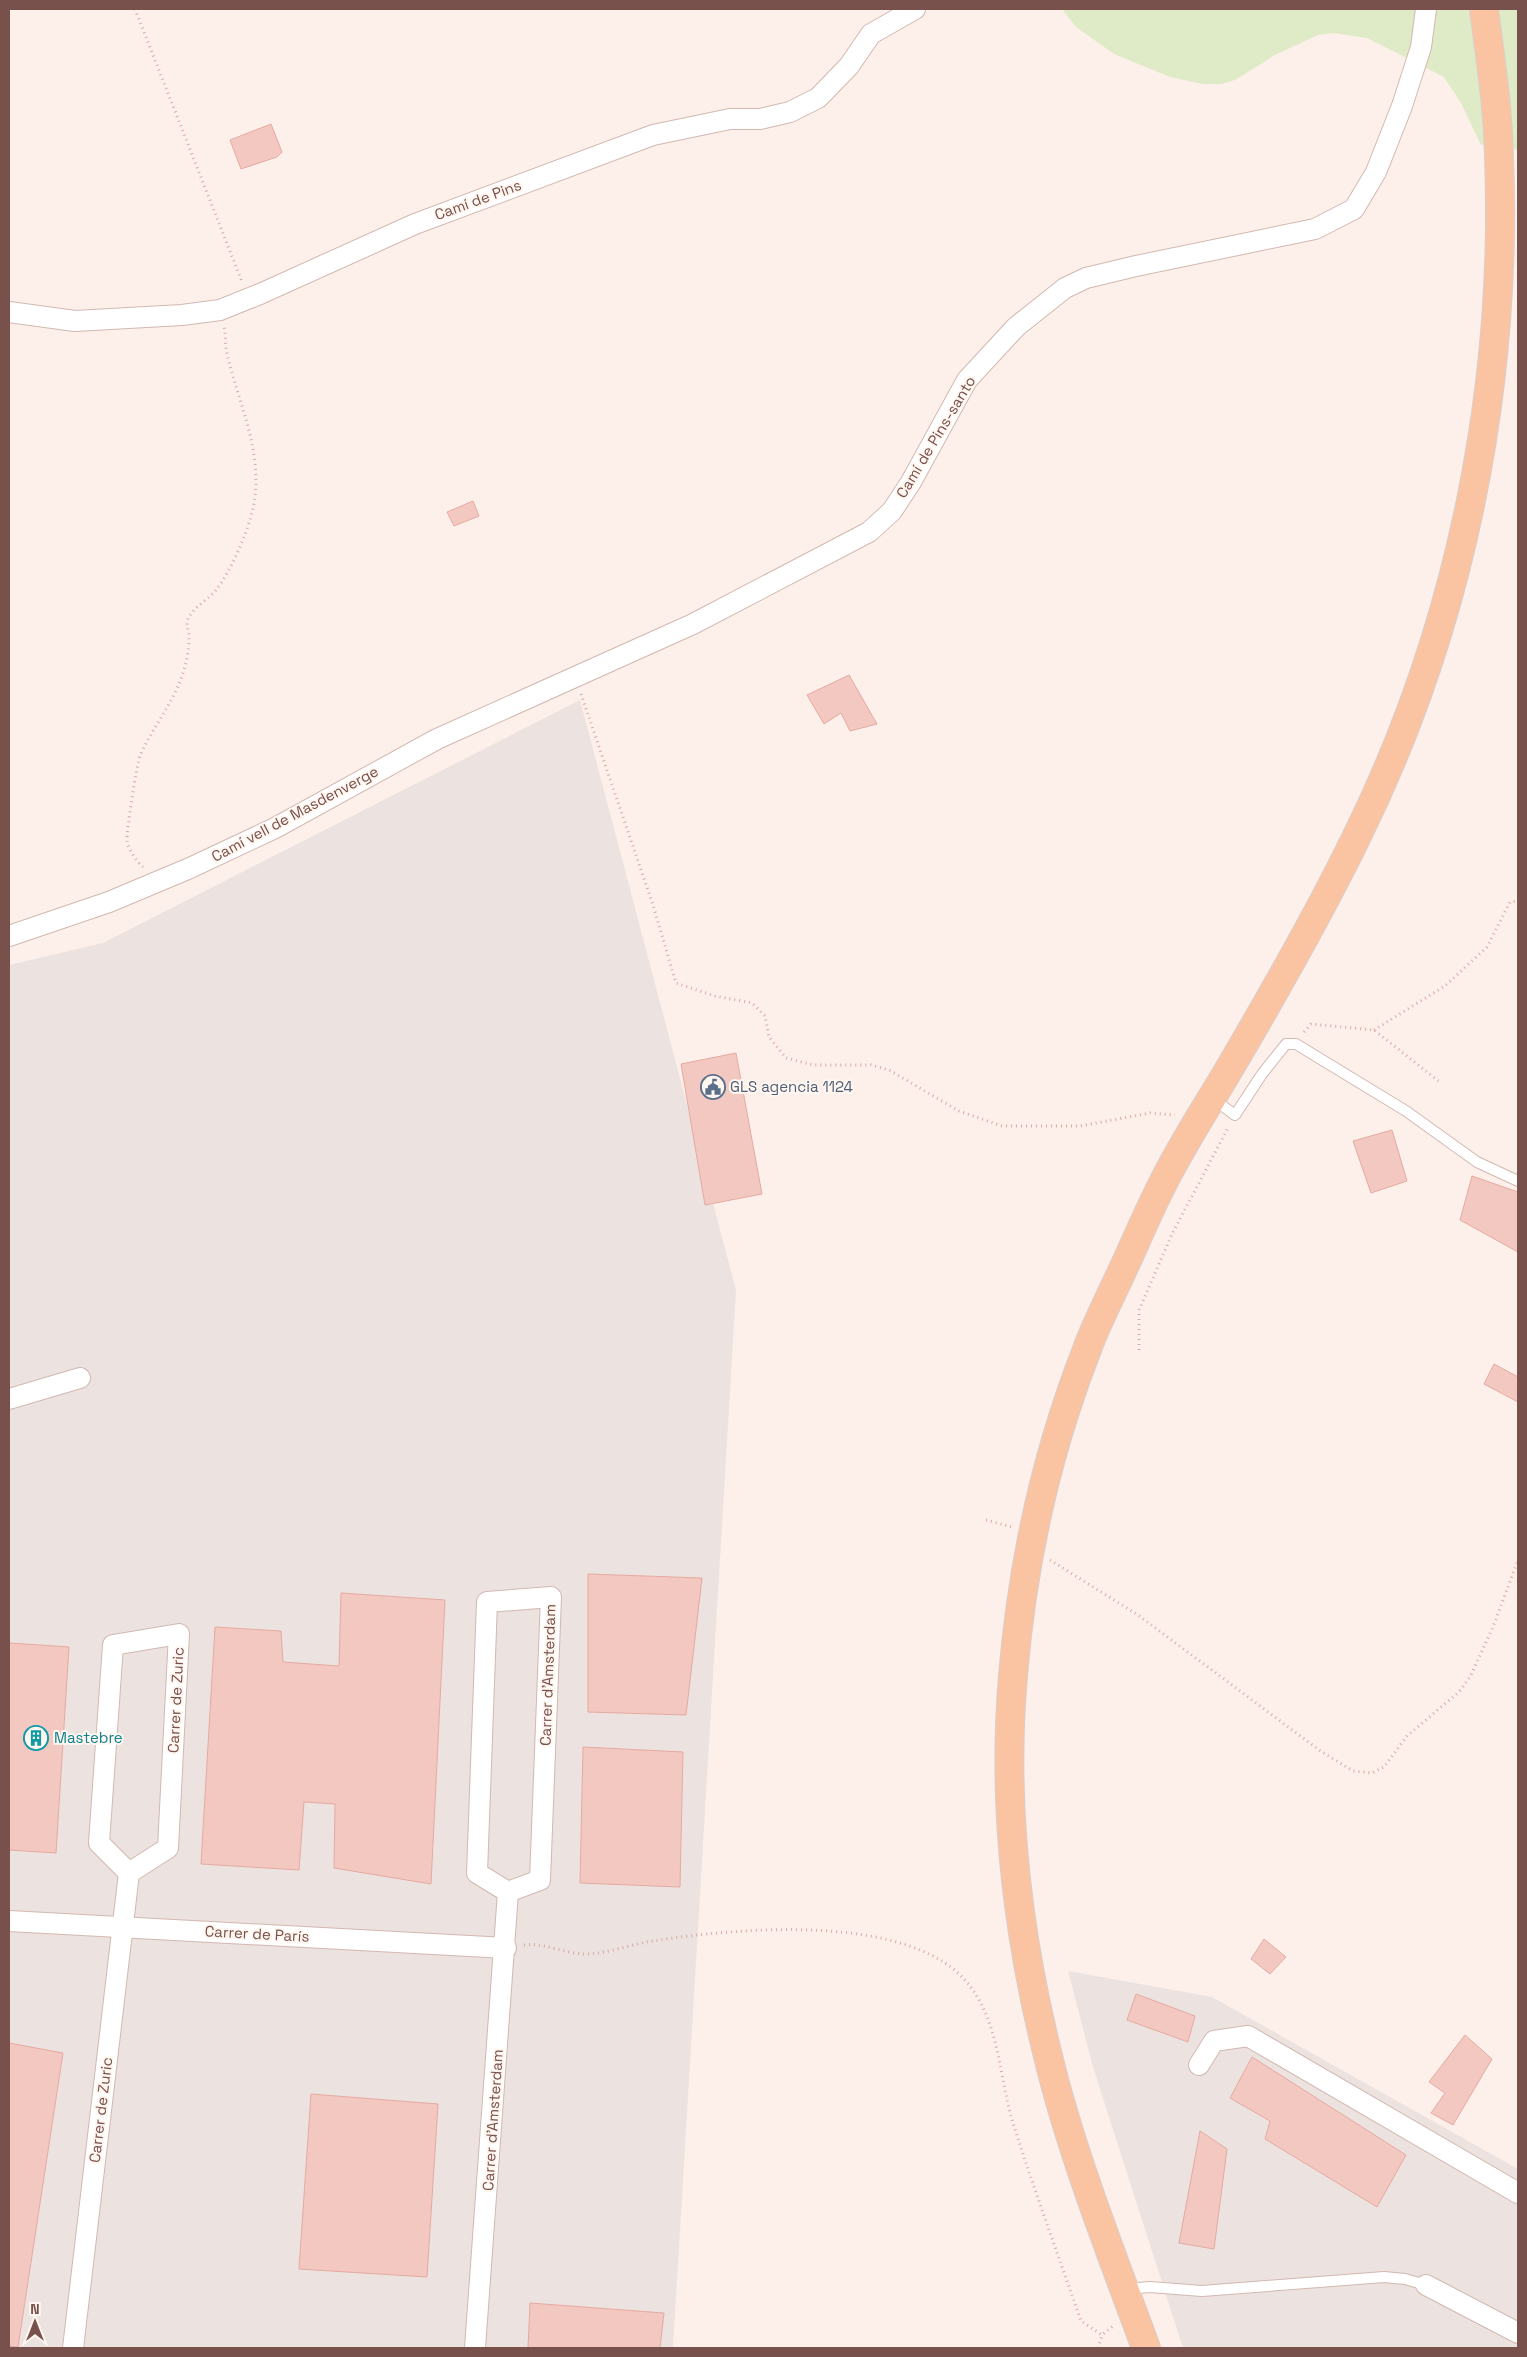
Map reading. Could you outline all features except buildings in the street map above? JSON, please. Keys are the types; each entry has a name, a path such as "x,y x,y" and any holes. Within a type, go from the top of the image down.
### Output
{"main road":[{"path":"1469,9 1474,39 1493,91"},
{"path":"1146,2348 1085,2176 1049,2062 1029,1973 1016,1882 1010,1801 1010,1721 1014,1664 1028,1557 1056,1441 1086,1349 1165,1178 1288,968 1357,836 1399,742 1432,650 1455,571 1474,488 1492,373 1498,302 1499,151 1484,9"},
{"path":"1499,151 1508,82 1501,9"}],"street":[{"name":"Camí de Pins","path":"9,312 74,321 182,315 220,310 249,299 415,224 653,135 722,120 760,119 790,112 818,98 848,66 871,34 915,9"},
{"name":"Camí de Pins-santo","path":"575,678 692,624 869,532 892,511 911,482 967,380 1016,327 1066,288 1086,278 1111,272 1315,229 1354,210 1376,172 1402,106 1422,46 1426,9"},
{"name":"Camí vell de Masdenverge","path":"9,936 109,902 190,868 274,828 437,739 575,678"},
{"path":"9,1399 80,1378"},
{"name":"Carrer d'Amsterdam","path":"551,1597 540,1880 508,1892 477,1872 487,1602 551,1597"},
{"name":"Carrer de Zuric","path":"179,1634 168,1848 129,1872 99,1843 113,1645 179,1634"},
{"name":"Carrer de Zuric","path":"73,2348 129,1872"},
{"name":"Carrer d'Amsterdam","path":"475,2348 506,1948 508,1892"},
{"name":"Carrer de París","path":"9,1921 506,1948"},
{"path":"1199,2065 1214,2041 1248,2036 1518,2193"},
{"path":"1426,2285 1518,2333"}],"lane":[{"path":"1212,1097 1234,1114 1286,1044 1296,1044 1406,1111 1477,1162 1518,1181"},
{"path":"1125,2289 1150,2287 1202,2291 1384,2277 1405,2279 1426,2285"}],"path":[{"path":"135,9 249,299"},
{"path":"147,870 139,864 127,842 128,822 135,794 137,764 150,733 170,706 182,675 190,636 187,628 188,618 216,590 232,563 253,509 256,488 256,464 247,420 225,347 226,336 220,310"},
{"path":"575,678 653,905 676,983 715,996 752,1004 765,1016 769,1036 786,1058 813,1065 870,1064 889,1070 959,1111 1002,1126 1080,1126 1150,1113 1182,1116"},
{"path":"1374,1030 1445,986 1487,947 1510,902 1518,901"},
{"path":"1296,1044 1311,1024 1374,1030 1441,1083"},
{"path":"1139,1350 1139,1310 1172,1234 1234,1114"},
{"path":"1028,1557 1043,1556 1080,1577 1138,1615 1319,1750 1353,1771 1372,1773 1384,1767 1407,1736 1459,1692 1470,1678 1493,1628 1518,1560"},
{"path":"506,1948 533,1944 589,1954 652,1941 711,1933 790,1928 827,1930 878,1939 910,1947 940,1959 957,1971 971,1987 987,2015 1012,2120 1081,2321 1102,2335"},
{"path":"1098,2348 1102,2335 1110,2326 1135,2319"}],"shaded area":[{"path":"580,700 736,1290 673,2348 9,2348 9,965 103,943"},
{"path":"1068,1971 1212,1997 1518,2169 1518,2348 1183,2348 1093,2067"}],"green space":[{"path":"1062,9 1518,9 1518,150 1481,145 1461,103 1444,77 1367,38 1333,33 1318,35 1275,55 1235,80 1221,84 1203,84 1170,77 1114,54 1076,27"}],"place":[{"name":"GLS agencia 1124","path":"713,1087"},
{"name":"Mastebre","path":"36,1738"}]}
